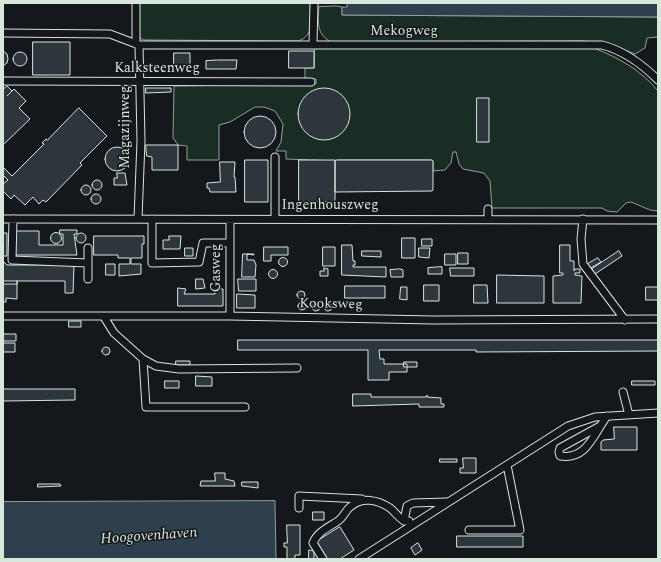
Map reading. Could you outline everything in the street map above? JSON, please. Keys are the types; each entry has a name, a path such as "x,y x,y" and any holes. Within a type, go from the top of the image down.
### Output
{"street":[{"name":"Magazijnweg","path":"136,3 140,141 138,219"},
{"path":"313,44 314,3"},
{"path":"3,33 110,34 137,44"},
{"name":"Mekogweg","path":"137,44 602,45 613,48 630,57 658,80"},
{"name":"Kalksteenweg","path":"3,81 311,82"},
{"path":"275,157 275,219"},
{"path":"488,209 488,218"},
{"name":"Ingenhouszweg","path":"3,219 230,220 488,218 658,220"},
{"path":"13,219 12,260 88,263"},
{"path":"152,219 152,263 199,262 203,243 230,243"},
{"path":"584,219 581,239 583,264 625,320"},
{"name":"Gasweg","path":"230,220 230,316"},
{"path":"88,248 88,279"},
{"name":"Kooksweg","path":"3,316 230,316 433,320 658,319"},
{"path":"104,317 114,333 143,359 156,366 180,369 298,368"},
{"path":"143,359 146,407 245,407"},
{"path":"623,392 630,415"},
{"path":"359,559 568,426 588,418 658,413"},
{"path":"600,426 560,448 558,452 560,456 569,457 578,454 586,448 607,416"},
{"path":"469,530 520,530 507,465"},
{"path":"299,508 299,496 368,499 391,509 404,521 415,523"},
{"path":"323,559 313,543 315,536 341,519 350,507 358,501 368,499"},
{"path":"404,521 407,506 413,503 447,502"}],"green space":[{"path":"140,3 311,3 311,26 307,35 298,41 144,40 140,38"},
{"path":"319,7 342,7 342,15 658,17 658,37 647,38 645,48 635,54 610,44 583,41 331,42 326,39 320,31 318,23"},
{"path":"315,48 594,48 612,56 637,71 658,91 658,211 650,210 631,202 626,203 617,212 607,211 602,208 492,208 490,181 484,173 463,169 459,164 456,152 453,152 451,163 445,170 433,171 433,161 431,160 337,161 286,159 286,151 276,151 281,142 283,124 275,111 264,107 255,107 230,122 219,125 219,160 187,160 187,146 178,145 173,138 174,86 316,84 316,79 305,79 305,68 314,68"}],"water":[{"path":"347,3 658,3 658,17 342,15 342,7 347,7"},
{"name":"Hoogovenhaven","path":"275,501 276,559 3,559 3,502"}],"building":[{"path":"33,42 70,42 70,75 33,75"},
{"path":"3,51 7,54 8,59 7,63 3,66"},
{"path":"289,51 314,51 314,68 289,68"},
{"path":"20,52 25,54 27,59 25,64 20,66 15,64 13,59 15,54"},
{"path":"174,53 190,53 190,65 174,65"},
{"path":"237,60 236,69 206,69 206,61"},
{"path":"7,86 12,91 14,89 26,101 19,108 30,119 3,145 3,90"},
{"path":"146,88 171,88 171,92 146,93"},
{"path":"324,88 334,90 342,96 348,104 350,114 348,124 342,132 334,138 324,140 314,138 306,132 300,124 298,114 300,104 306,96 314,90"},
{"path":"477,98 489,98 489,142 477,142"},
{"path":"79,108 107,136 80,163 82,165 46,202 43,200 39,204 33,197 25,205 14,195 11,199 3,191 3,184 8,180 3,175 3,167 12,176 44,144 42,143 46,139 47,140"},
{"path":"257,116 263,116 272,120 276,132 272,144 263,148 257,148 248,144 244,135 244,129 248,120"},
{"path":"146,145 178,145 178,170 152,170 152,157 147,156"},
{"path":"117,147 125,151 129,159 125,167 117,171 109,167 105,159 109,151"},
{"path":"245,160 268,160 268,202 245,202"},
{"path":"299,160 335,160 335,202 299,202"},
{"path":"432,160 433,190 335,192 335,161"},
{"path":"220,162 235,162 234,177 236,192 210,192 209,188 207,188 207,183 220,182"},
{"path":"117,173 125,173 127,185 114,185 114,178 117,178"},
{"path":"95,180 99,180 101,181 101,189 95,190 92,187 92,183"},
{"path":"84,185 88,185 90,186 90,194 84,195 81,192 81,188"},
{"path":"94,194 98,194 100,195 100,203 94,204 91,201 91,197"},
{"path":"60,230 77,230 77,234 74,234 77,255 14,255 14,231 39,231 39,245 63,245 63,234 60,234"},
{"path":"56,232 60,234 62,238 60,242 56,244 52,242 50,238 52,234"},
{"path":"3,233 7,233 7,256 3,256"},
{"path":"79,233 83,233 85,234 85,242 79,243 76,240 76,236"},
{"path":"94,236 144,236 144,244 142,244 142,258 131,258 131,264 141,264 141,274 119,276 119,264 130,264 130,258 118,258 118,255 94,255"},
{"path":"169,236 181,236 180,249 163,249 163,240 169,240"},
{"path":"402,238 415,238 415,258 402,258"},
{"path":"422,239 432,239 432,246 422,246"},
{"path":"342,245 352,245 353,261 355,261 355,265 353,265 353,267 386,267 386,277 342,275"},
{"path":"560,245 570,245 570,261 574,261 574,271 575,269 580,269 580,273 575,273 575,275 582,276 581,303 553,303 553,276 563,275 563,273 560,273"},
{"path":"264,247 288,247 288,255 271,255 271,261 264,261"},
{"path":"323,247 335,247 335,266 323,266"},
{"path":"185,248 193,248 193,256 185,256"},
{"path":"419,248 430,248 429,258 419,257"},
{"path":"362,251 381,251 381,257 362,256"},
{"path":"619,251 622,256 595,274 592,269"},
{"path":"458,253 468,253 468,264 458,264"},
{"path":"243,254 247,254 247,260 254,260 256,265 255,277 242,277"},
{"path":"445,254 456,254 456,265 445,265"},
{"path":"283,257 288,262 283,267 278,262"},
{"path":"598,258 601,262 589,269 586,265"},
{"path":"3,261 7,265 74,265 73,293 65,293 65,281 3,281"},
{"path":"106,264 115,264 115,275 106,275"},
{"path":"442,267 442,274 428,274 428,268"},
{"path":"324,268 328,269 328,276 320,276 320,271 324,271"},
{"path":"450,268 474,268 474,276 451,276"},
{"path":"273,269 278,274 273,279 268,274"},
{"path":"390,270 403,270 403,277 391,277"},
{"path":"497,275 544,276 544,303 497,303"},
{"path":"196,279 203,279 205,288 196,289"},
{"path":"238,279 256,279 256,291 239,291"},
{"path":"3,284 17,284 17,299 6,298 6,302 3,302"},
{"path":"424,285 439,285 439,301 424,301"},
{"path":"474,285 487,285 488,303 474,303"},
{"path":"345,286 385,286 385,298 345,298"},
{"path":"401,287 407,287 407,300 400,299"},
{"path":"646,287 658,287 658,300 646,300"},
{"path":"178,288 186,289 184,294 215,294 215,289 223,289 223,306 178,306"},
{"path":"299,291 303,291 305,295 303,299 299,299 297,297 297,293"},
{"path":"237,294 255,295 255,308 237,308"},
{"path":"300,302 304,302 306,306 304,310 300,310 298,308 298,304"},
{"path":"314,303 318,303 320,307 318,311 314,311 312,309 312,305"},
{"path":"326,303 330,303 332,307 330,311 326,311 324,309 324,305"},
{"path":"69,321 81,321 81,327 69,327"},
{"path":"4,334 16,334 16,341 4,341"},
{"path":"238,340 658,340 658,351 476,352 476,350 379,350 380,359 384,359 384,364 407,364 407,372 389,372 389,380 368,380 368,350 238,350"},
{"path":"3,343 15,343 15,352 3,352"},
{"path":"104,347 108,347 110,351 108,355 104,355 102,353 102,349"},
{"path":"176,361 190,361 190,365 176,365"},
{"path":"404,362 417,362 417,367 404,367"},
{"path":"196,376 212,377 212,386 196,386"},
{"path":"165,381 179,381 179,388 165,388"},
{"path":"632,381 655,381 655,385 632,385"},
{"path":"3,389 75,389 75,400 3,401"},
{"path":"353,394 371,394 371,397 426,397 427,395 427,397 441,398 441,404 444,404 444,407 419,407 419,404 353,406"},
{"path":"614,427 637,427 637,450 601,450 601,442 603,440 614,439"},
{"path":"463,458 476,458 476,473 460,473 460,468 463,468"},
{"path":"440,459 457,459 457,462 440,462"},
{"path":"215,473 225,473 225,479 234,481 235,486 200,486 201,481 215,481"},
{"path":"242,482 258,482 258,488 242,486"},
{"path":"38,484 60,484 61,486 38,487"},
{"path":"313,512 324,512 324,520 313,520"},
{"path":"287,525 300,525 300,555 295,555 295,559 287,559 287,547 284,547 284,543 287,543"},
{"path":"340,527 354,550 340,559 327,559 316,542"},
{"path":"457,536 523,536 523,547 457,547"},
{"path":"418,543 422,550 415,555 411,548"},
{"path":"309,550 314,551 314,559 309,559"}]}
